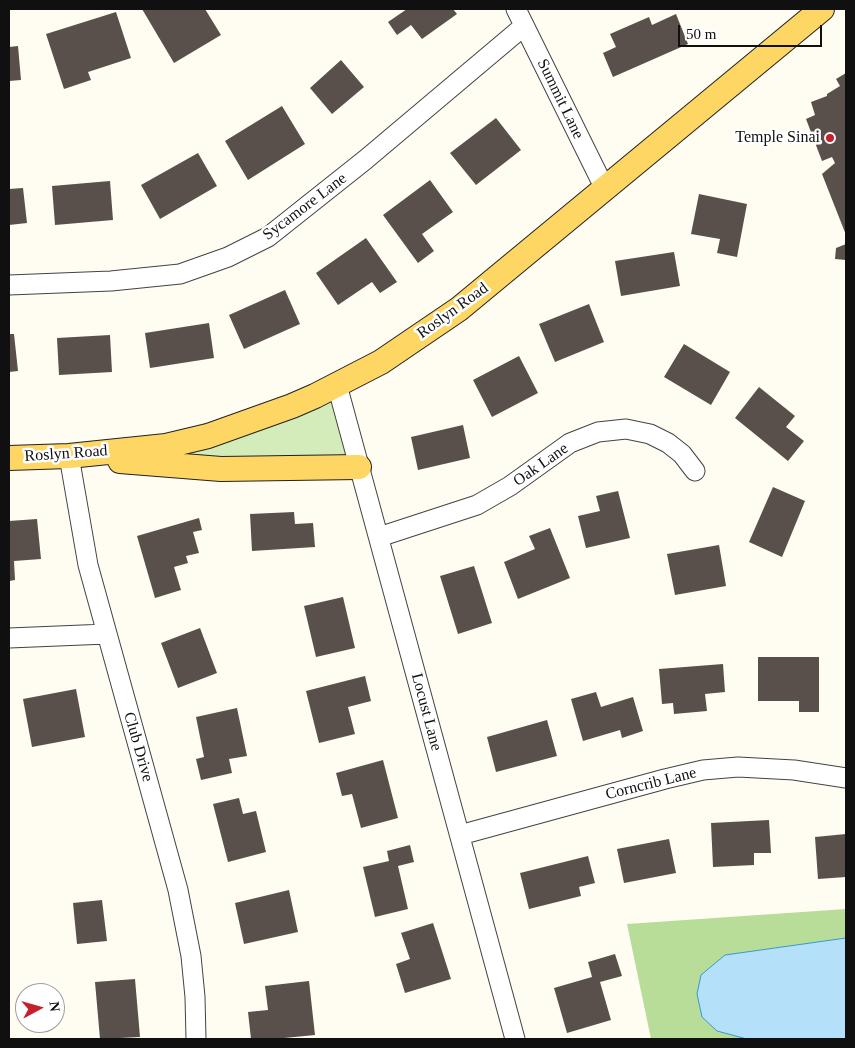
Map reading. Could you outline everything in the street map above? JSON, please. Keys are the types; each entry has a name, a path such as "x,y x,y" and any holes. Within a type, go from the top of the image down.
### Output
{"main road":[{"name":"Roslyn Road","path":"9,458 69,456 166,446 208,436 292,406 381,362 460,309 822,9"},
{"path":"69,456 221,469 359,468"}],"street":[{"name":"Summit Lane","path":"516,9 605,189"},
{"name":"Sycamore Lane","path":"9,285 111,281 180,274 228,257 268,237 365,160 524,26"},
{"name":"Locust Lane","path":"337,385 515,1039"},
{"name":"Oak Lane","path":"379,537 477,505 510,486 570,443 598,432 626,429 650,434 668,443 682,454 695,471"},
{"name":"Club Drive","path":"69,456 88,566 178,890 191,956 195,997 196,1039"},
{"path":"9,638 107,634"},
{"name":"Corncrib Lane","path":"460,835 703,770 738,767 794,770 846,778"}],"green space":[{"path":"337,385 359,467 176,466 166,446"},
{"path":"846,909 846,1039 651,1039 627,924"}],"water":[{"path":"846,938 846,1039 747,1039 717,1031 702,1017 697,994 701,975 725,955"}],"building":[{"path":"142,9 205,9 221,35 174,63"},
{"path":"407,9 453,9 457,14 422,39 411,25 397,35 388,22"},
{"path":"116,12 131,58 88,72 91,80 64,89 46,34"},
{"path":"676,14 688,44 613,77 603,53 616,47 610,34 649,17 652,25"},
{"path":"18,46 21,80 9,81 9,47"},
{"path":"341,60 364,87 332,114 310,88"},
{"name":"Temple Sinai","path":"846,73 846,235 822,174 835,163 832,157 822,161 806,119 815,115 811,102 827,96 827,94 840,86 836,79"},
{"path":"282,106 305,144 248,180 225,141"},
{"path":"496,118 521,150 476,185 450,153"},
{"path":"198,153 217,186 160,219 141,185"},
{"path":"430,180 453,212 422,234 434,251 418,263 383,215"},
{"path":"110,181 113,220 55,225 52,186"},
{"path":"23,188 27,223 9,225 9,189"},
{"path":"699,194 747,204 737,257 717,253 720,239 691,234"},
{"path":"366,238 397,282 380,293 372,282 338,305 316,273"},
{"path":"846,244 846,260 835,259 836,248"},
{"path":"674,252 680,286 621,296 615,261"},
{"path":"285,290 300,324 244,349 229,315"},
{"path":"589,304 604,342 555,362 539,324"},
{"path":"209,323 214,358 150,368 145,333"},
{"path":"9,334 14,334 18,371 9,372"},
{"path":"110,335 112,372 59,375 57,338"},
{"path":"684,344 730,372 711,405 664,377"},
{"path":"519,356 538,393 492,417 473,380"},
{"path":"759,387 795,416 786,427 804,441 788,461 735,418"},
{"path":"463,425 470,458 418,470 411,437"},
{"path":"773,487 805,501 782,557 749,542"},
{"path":"618,491 630,538 586,548 578,516 600,511 596,496"},
{"path":"294,512 295,524 313,523 315,547 252,551 250,514"},
{"path":"199,518 202,530 193,532 199,553 186,556 188,563 174,567 181,590 155,598 137,536"},
{"path":"37,519 41,559 14,561 15,580 9,581 9,521"},
{"path":"550,528 570,578 518,599 504,562 535,549 529,536"},
{"path":"719,545 726,586 675,595 667,554"},
{"path":"474,566 492,623 458,634 440,576"},
{"path":"343,597 355,648 316,657 304,606"},
{"path":"200,628 217,673 178,688 161,643"},
{"path":"758,657 819,657 819,712 799,712 799,701 758,701"},
{"path":"723,664 725,692 705,694 707,711 674,714 673,703 662,704 659,669"},
{"path":"365,676 371,701 348,707 355,734 319,743 306,691"},
{"path":"76,689 85,737 32,747 23,699"},
{"path":"596,692 601,707 633,697 643,731 622,738 620,730 583,741 571,699"},
{"path":"237,708 247,756 229,759 232,773 201,780 196,759 204,757 196,717"},
{"path":"547,720 557,756 496,772 487,737"},
{"path":"383,760 398,818 361,828 352,794 342,796 336,773"},
{"path":"239,798 243,814 256,811 266,852 228,862 213,804"},
{"path":"769,820 771,853 754,853 754,865 713,867 711,823"},
{"path":"846,834 846,877 818,879 815,837"},
{"path":"669,839 676,873 624,883 617,849"},
{"path":"410,845 414,862 398,866 408,909 375,917 363,867 389,861 387,851"},
{"path":"588,856 595,883 579,887 581,896 529,909 520,873"},
{"path":"289,890 298,932 244,944 235,903"},
{"path":"102,900 107,941 77,944 73,903"},
{"path":"433,923 451,979 405,993 396,964 410,959 401,933"},
{"path":"615,954 622,976 600,982 611,1020 567,1033 554,988 592,977 588,962"},
{"path":"135,979 140,1037 100,1039 95,982"},
{"path":"309,981 315,1035 251,1039 248,1012 268,1010 265,986"}],"place":[{"name":"Temple Sinai","path":"830,138"}]}
